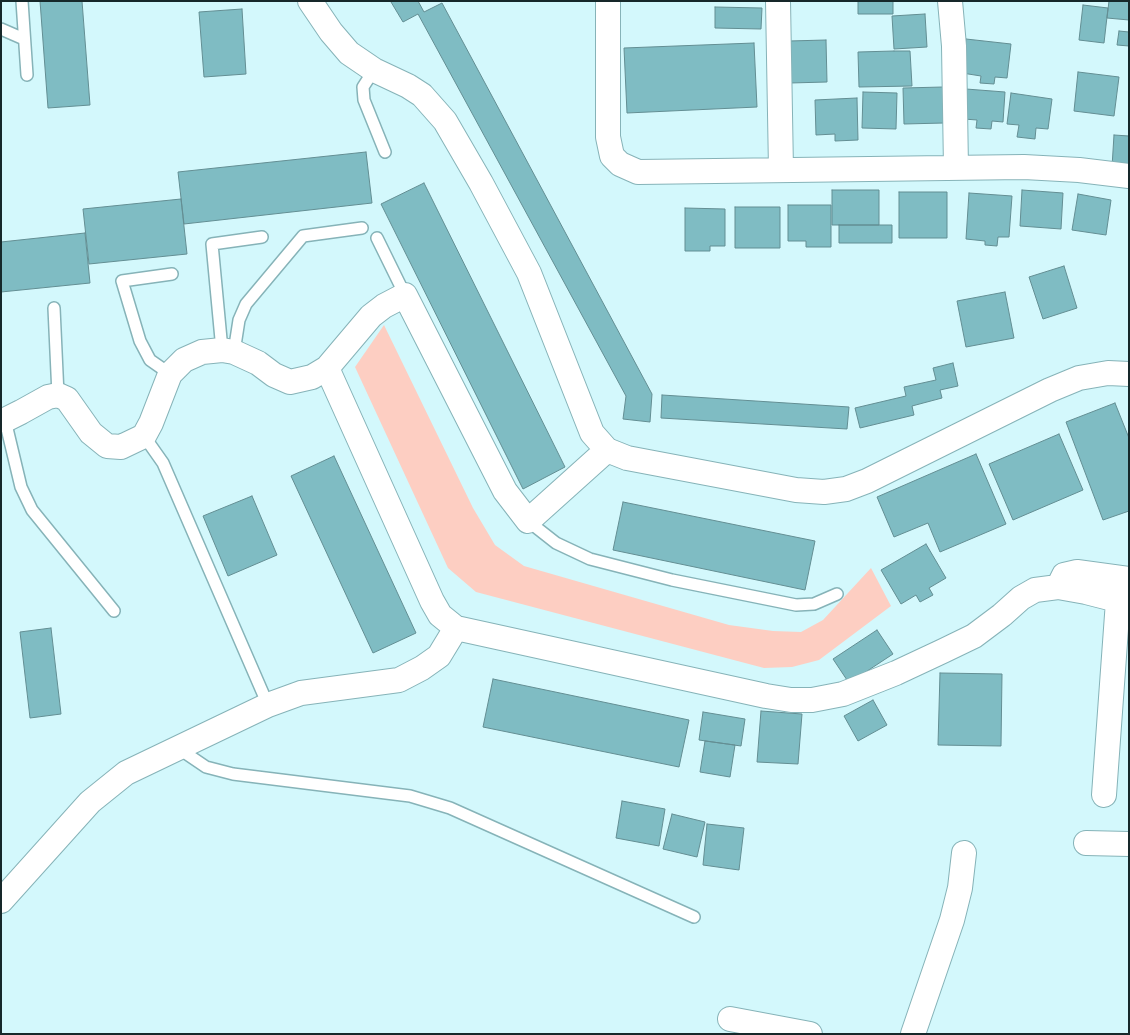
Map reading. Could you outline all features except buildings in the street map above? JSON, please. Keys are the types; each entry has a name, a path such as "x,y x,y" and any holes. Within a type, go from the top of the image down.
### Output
{"street":[{"path":"310,1 349,52 374,70 408,86 422,95 445,121 481,183 529,273 592,433 607,450 627,458 796,490 824,492 846,489 1050,390 1079,378 1108,372 1129,374"},
{"path":"608,1 608,137 612,156 620,164 638,172 1024,167 1070,169 1129,176"},
{"path":"778,1 781,170"},
{"path":"950,1 954,46 956,168"},
{"path":"3,420 48,397 58,395 67,399 91,434 107,446 121,447 144,436 170,374 184,360 202,352 228,351 258,363 274,375 290,382 312,378 327,368 371,316 384,306 405,295 505,491 528,521 607,450"},
{"path":"327,368 432,600 440,615 456,628 766,696 791,700 812,700 843,694 896,674 974,636 1021,598 1035,590 1058,587 1123,602 1104,795"},
{"path":"1058,587 1064,575 1077,572 1129,578"},
{"path":"1,901 90,802 126,774 268,705 300,692 399,680 422,668 439,656 456,628"},
{"path":"1086,843 1129,844"},
{"path":"913,1034 954,912 960,888 964,853"},
{"path":"730,1019 810,1034"}],"lane":[{"path":"22,1 27,76"},
{"path":"1,29 24,39"},
{"path":"374,70 363,87 364,100 384,152"},
{"path":"228,351 238,320 246,304 303,236 362,228"},
{"path":"228,351 212,244 262,237"},
{"path":"377,238 405,295"},
{"path":"170,374 150,360 140,341 122,281 172,274"},
{"path":"54,308 58,395"},
{"path":"3,420 21,487 32,510 114,611"},
{"path":"144,436 163,463 268,705"},
{"path":"528,521 556,543 590,559 672,580 796,606 814,604 837,594"},
{"path":"178,748 206,767 234,774 410,796 450,808 694,917"}],"shaded area":[{"path":"384,325 473,508 495,545 524,566 729,625 773,631 801,632 823,620 871,568 891,606 819,660 792,667 764,668 476,592 448,568 355,367"}]}
